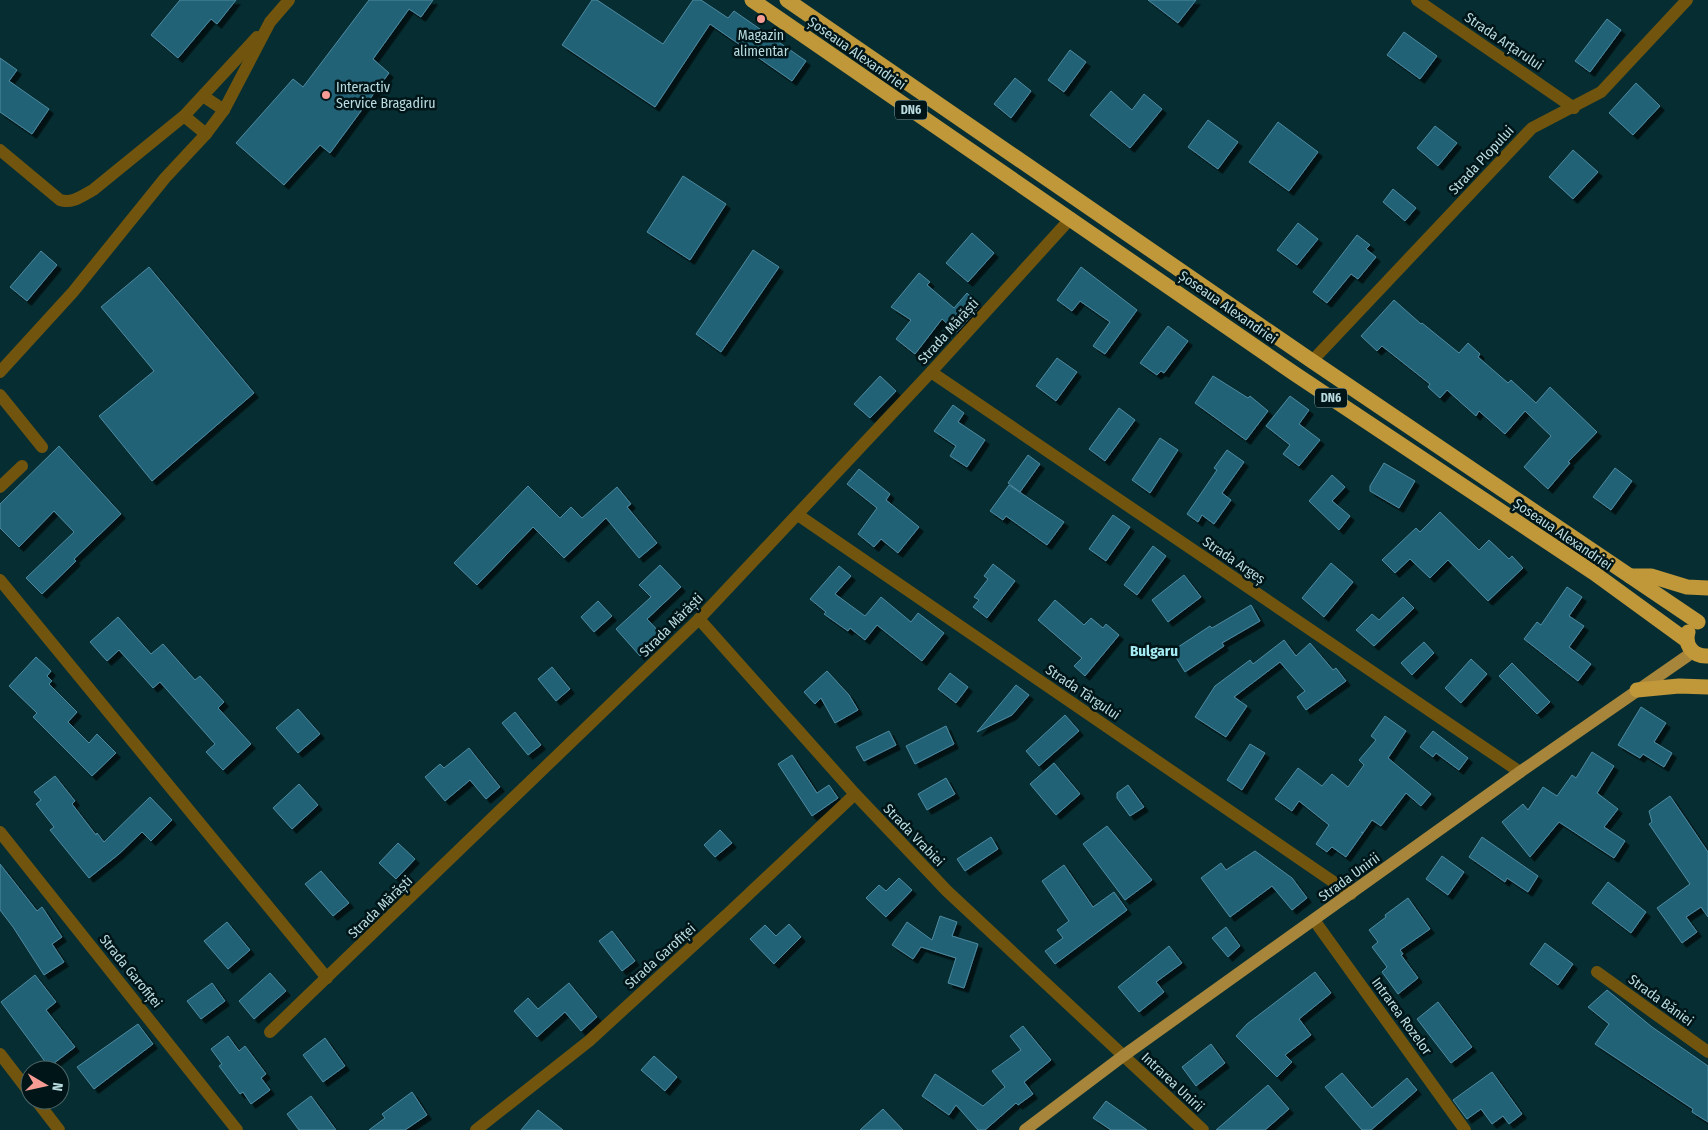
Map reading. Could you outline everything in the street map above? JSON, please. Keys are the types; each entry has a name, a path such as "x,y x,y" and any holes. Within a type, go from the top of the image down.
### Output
{"highway":[{"name":"Șoseaua Alexandriei","path":"752,0 1295,374 1594,573 1690,646"},
{"name":"Șoseaua Alexandriei","path":"788,0 1312,361 1630,576 1704,620"},
{"path":"1630,576 1651,576 1687,586 1708,588"},
{"name":"DN6","path":"1704,620 1689,629 1690,646 1697,655 1708,656"},
{"path":"1637,690 1679,686 1708,687"}],"main road":[{"name":"Strada Unirii","path":"1025,1130 1123,1056 1637,690 1690,646"}],"street":[{"path":"0,150 60,200 66,202 76,200 93,190 184,116 289,0"},
{"name":"Strada Arțarului","path":"1416,0 1574,108"},
{"name":"Strada Plopului","path":"1312,361 1532,128 1574,108 1601,92 1687,0"},
{"path":"0,372 73,292 165,178 206,134 224,110 270,22"},
{"path":"203,96 224,110"},
{"path":"184,116 206,134"},
{"name":"Strada Mărăști","path":"270,1032 699,618 931,372 1071,218"},
{"name":"Strada Argeș","path":"931,372 1520,772"},
{"path":"0,395 42,447"},
{"path":"0,488 22,466"},
{"name":"Strada Târgului","path":"798,515 1351,894"},
{"path":"0,580 326,978"},
{"name":"Strada Vrabiei","path":"699,618 854,794 947,891 1123,1056"},
{"name":"Strada Garofiței","path":"476,1130 589,1041 732,910 854,794"},
{"name":"Strada Garofiței","path":"0,832 237,1130"},
{"name":"Intrarea Rozelor","path":"1314,920 1465,1130"},
{"name":"Strada Băniei","path":"1597,972 1708,1052"},
{"path":"0,1054 20,1080"},
{"name":"Intrarea Unirii","path":"1123,1056 1203,1130"},
{"path":"44,1110 59,1130"}],"building":[{"path":"180,0 236,0 217,24 211,19 178,58 151,35"},
{"name":"Interactiv Service Bragadiru","path":"369,0 433,0 421,17 409,9 373,59 389,73 330,153 320,145 284,185 236,143 293,79 303,87"},
{"path":"592,0 597,0 663,44 693,0 701,0 728,18 734,11 806,61 792,81 710,24 655,107 562,45"},
{"path":"1148,0 1196,0 1178,23"},
{"path":"1607,19 1621,30 1590,72 1575,61"},
{"path":"1404,32 1437,56 1420,79 1387,55"},
{"path":"1070,50 1086,62 1064,92 1048,80"},
{"path":"0,58 17,70 9,81 49,109 32,134 0,112"},
{"path":"1015,78 1031,91 1011,118 994,104"},
{"path":"1636,83 1660,106 1633,135 1609,113"},
{"path":"1111,91 1132,110 1144,94 1162,109 1130,148 1090,115"},
{"path":"1208,120 1238,142 1218,169 1188,147"},
{"path":"1278,122 1318,152 1289,191 1249,162"},
{"path":"1435,126 1457,143 1438,166 1417,148"},
{"path":"1573,150 1598,172 1573,199 1549,177"},
{"path":"683,176 726,204 690,260 647,232"},
{"path":"1393,189 1416,208 1405,221 1383,202"},
{"path":"1298,223 1318,239 1297,265 1277,250"},
{"path":"972,233 994,253 968,282 946,263"},
{"path":"1357,235 1370,245 1366,249 1376,257 1358,279 1351,274 1327,303 1313,292"},
{"path":"753,250 779,267 721,352 696,334"},
{"path":"41,251 57,265 27,301 10,287"},
{"path":"149,267 254,393 152,481 99,416 154,371 101,307"},
{"path":"1081,267 1137,310 1105,354 1093,346 1110,322 1080,301 1072,311 1057,300"},
{"path":"919,273 930,282 927,285 954,308 967,293 980,306 957,332 942,319 915,354 896,339 911,320 891,307"},
{"path":"1394,300 1421,324 1459,353 1468,343 1480,354 1478,357 1508,383 1511,380 1536,403 1550,387 1597,432 1568,462 1570,463 1548,489 1524,467 1551,436 1525,411 1505,434 1479,411 1476,416 1447,390 1440,398 1428,387 1430,384 1382,346 1377,351 1361,336"},
{"path":"1168,326 1188,341 1164,373 1161,371 1157,375 1140,363"},
{"path":"1057,358 1077,372 1056,401 1036,386"},
{"path":"880,376 896,391 870,418 854,404"},
{"path":"1213,376 1248,398 1250,396 1268,411 1246,440 1195,403"},
{"path":"1290,396 1309,410 1299,424 1320,440 1299,466 1283,454 1290,445 1266,426"},
{"path":"953,405 964,413 958,422 985,440 967,467 950,456 956,446 934,431"},
{"path":"1119,408 1135,420 1105,461 1089,449"},
{"path":"1160,438 1178,450 1150,493 1132,480"},
{"path":"59,446 121,514 74,559 76,561 42,594 26,578 74,532 54,511 19,547 0,528 0,504"},
{"path":"1227,450 1244,462 1222,493 1231,500 1214,524 1202,515 1198,522 1187,514 1217,470 1214,468"},
{"path":"1028,455 1040,464 1020,492 1008,483"},
{"path":"1384,463 1415,481 1399,508 1370,491 1370,486"},
{"path":"1615,468 1632,481 1611,510 1593,497"},
{"path":"859,469 890,494 886,500 919,527 898,553 881,539 874,547 858,534 877,508 847,484"},
{"path":"1332,475 1345,487 1332,501 1350,516 1339,530 1309,501"},
{"path":"1009,485 1064,522 1047,545 1006,516 1003,520 990,511"},
{"path":"528,486 560,518 571,507 582,518 617,487 631,504 627,507 657,543 639,558 606,518 564,558 533,527 477,585 454,563"},
{"path":"1440,512 1479,550 1489,540 1509,559 1512,556 1523,568 1488,601 1448,560 1430,578 1410,559 1395,573 1382,560 1416,528 1420,532"},
{"path":"1113,515 1130,527 1106,561 1089,549"},
{"path":"1153,546 1166,556 1137,595 1124,585"},
{"path":"1331,563 1353,582 1324,617 1302,598"},
{"path":"993,564 1015,581 987,618 973,607 979,600 974,597 988,579 984,576"},
{"path":"660,565 681,587 647,619 662,635 640,656 616,629 651,597 639,585"},
{"path":"839,566 851,576 835,594 865,616 881,597 911,622 918,613 944,633 922,661 877,625 865,640 850,628 848,631 824,614 826,612 810,599"},
{"path":"1184,575 1201,597 1168,622 1152,600"},
{"path":"1567,587 1582,597 1569,616 1584,626 1569,647 1591,664 1578,681 1524,639 1537,622 1541,625"},
{"path":"1403,597 1414,608 1374,646 1356,630 1372,614 1379,620"},
{"path":"1055,600 1084,625 1091,618 1103,628 1106,624 1119,635 1085,676 1074,666 1082,658 1038,620"},
{"path":"598,601 612,616 594,632 581,617"},
{"path":"1251,605 1260,621 1222,643 1224,646 1185,672 1172,651 1210,626 1212,628"},
{"path":"118,617 151,654 163,644 195,680 200,676 224,702 218,708 251,744 223,770 206,752 215,744 160,682 153,688 119,650 107,661 90,642"},
{"path":"1284,640 1296,656 1310,643 1333,670 1336,668 1346,681 1306,710 1297,697 1305,691 1280,662 1234,697 1247,706 1226,737 1195,717 1215,686 1250,660 1253,664"},
{"path":"1424,642 1434,653 1412,675 1401,663"},
{"path":"36,657 51,671 47,676 52,681 49,684 77,712 68,722 89,743 97,734 116,753 92,776 33,717 37,713 9,686"},
{"path":"1471,659 1487,674 1461,703 1445,688"},
{"path":"1512,663 1550,702 1537,714 1499,676"},
{"path":"552,667 570,689 556,701 538,679"},
{"path":"827,671 849,695 858,710 835,723 821,698 815,704 804,692"},
{"path":"950,673 968,687 956,703 938,689"},
{"path":"1016,685 1029,695 1012,715 977,732"},
{"path":"1641,707 1666,723 1654,742 1672,753 1664,767 1643,754 1640,758 1618,745"},
{"path":"298,709 320,734 298,753 276,728"},
{"path":"515,712 541,745 528,755 502,723"},
{"path":"1065,715 1079,731 1039,766 1026,751"},
{"path":"1385,716 1406,731 1388,758 1431,794 1421,806 1406,793 1381,826 1372,820 1346,857 1332,847 1327,852 1316,844 1329,825 1299,801 1292,811 1275,799 1298,768 1322,786 1332,774 1348,787 1364,765 1359,760 1376,740 1371,736"},
{"path":"946,726 954,744 915,764 906,746"},
{"path":"889,731 896,745 864,761 856,747"},
{"path":"1433,731 1468,758 1459,770 1436,753 1433,757 1420,747"},
{"path":"1250,744 1265,753 1242,790 1227,780"},
{"path":"469,748 500,787 486,799 470,780 445,801 425,777 440,764 444,768"},
{"path":"1592,752 1614,766 1597,793 1618,809 1604,827 1625,841 1614,858 1559,822 1530,857 1502,822 1523,804 1528,810 1543,787 1557,796 1572,775 1576,778"},
{"path":"792,755 817,793 829,785 838,798 812,816 778,764"},
{"path":"1054,763 1080,794 1056,815 1030,784"},
{"path":"55,776 75,801 72,804 96,835 97,833 104,842 150,797 172,820 151,841 142,832 119,854 89,878 50,830 54,827 36,804 41,800 34,792"},
{"path":"946,778 955,794 927,810 918,794"},
{"path":"299,784 318,805 292,829 273,808"},
{"path":"1128,785 1144,807 1130,816 1117,798 1117,793"},
{"path":"1670,796 1708,852 1708,917 1701,907 1686,917 1697,932 1682,943 1657,908 1690,884 1649,824 1652,822 1649,811"},
{"path":"1107,826 1152,880 1125,900 1083,844"},
{"path":"720,830 732,843 715,857 704,845"},
{"path":"991,837 998,849 965,871 957,859"},
{"path":"1482,837 1538,876 1528,892 1507,878 1505,882 1469,857"},
{"path":"398,843 415,859 396,879 379,863"},
{"path":"1255,851 1292,878 1307,898 1292,910 1272,886 1230,917 1201,878 1221,863 1226,870"},
{"path":"1442,856 1464,872 1448,895 1426,879"},
{"path":"0,864 37,911 42,907 62,937 52,944 64,962 44,975 0,910"},
{"path":"1064,865 1093,907 1114,892 1127,910 1055,964 1045,951 1063,938 1057,930 1069,921 1042,881"},
{"path":"321,871 349,903 333,916 305,884"},
{"path":"899,878 912,890 886,917 866,898 879,885 886,891"},
{"path":"1608,882 1646,912 1631,933 1592,903"},
{"path":"1408,898 1430,929 1400,950 1403,954 1401,955 1418,978 1398,994 1382,972 1387,967 1372,947 1378,942 1369,930"},
{"path":"940,916 957,922 952,936 978,944 964,988 948,983 956,958 921,947 913,959 892,945 907,922 932,940"},
{"path":"227,922 250,950 228,969 204,941"},
{"path":"789,924 801,937 774,964 750,939 765,925 776,936"},
{"path":"1226,927 1240,946 1228,957 1212,938"},
{"path":"612,931 635,961 622,971 599,941"},
{"path":"1545,943 1573,964 1558,985 1530,964"},
{"path":"1169,946 1182,963 1156,982 1164,992 1139,1012 1118,987"},
{"path":"1315,972 1331,993 1299,1019 1311,1035 1285,1055 1292,1062 1277,1077 1236,1036 1247,1024"},
{"path":"270,973 286,991 254,1019 239,1001"},
{"path":"35,975 56,1002 46,1010 75,1047 58,1060 44,1060 1,1002"},
{"path":"212,983 225,1001 201,1019 187,1001"},
{"path":"569,983 597,1017 581,1031 565,1012 537,1037 514,1011 528,998 538,1009"},
{"path":"1607,990 1652,1027 1708,1066 1708,1122 1692,1112 1693,1109 1595,1044 1609,1024 1588,1007"},
{"path":"1438,1002 1472,1047 1451,1063 1417,1019"},
{"path":"138,1024 153,1044 94,1089 77,1067"},
{"path":"1023,1026 1051,1060 1024,1082 1033,1094 1018,1105 1016,1103 985,1130 978,1130 956,1105 949,1115 922,1096 935,1074 983,1106 1005,1087 992,1071 1021,1050 1010,1036"},
{"path":"228,1036 239,1051 245,1046 266,1074 261,1078 270,1090 251,1104 243,1092 240,1094 219,1066 222,1064 211,1049"},
{"path":"325,1038 345,1066 323,1082 303,1055"},
{"path":"1211,1044 1225,1063 1196,1086 1182,1067"},
{"path":"654,1056 677,1077 665,1091 641,1070"},
{"path":"1492,1072 1522,1114 1509,1124 1503,1116 1492,1124 1481,1109 1467,1119 1453,1100"},
{"path":"1342,1073 1372,1108 1407,1078 1417,1090 1371,1130 1362,1130 1325,1087"},
{"path":"1268,1085 1289,1109 1265,1130 1216,1130"},
{"path":"412,1092 427,1115 405,1130 369,1130 385,1118 382,1114"},
{"path":"311,1096 336,1130 299,1130 287,1114"},
{"path":"1106,1101 1147,1130 1111,1130 1093,1118"},
{"path":"883,1109 903,1130 860,1130"},
{"path":"538,1110 563,1130 521,1130"}],"place":[{"name":"Magazin alimentar","path":"761,19"},
{"name":"Interactiv Service Bragadiru","path":"326,95"}],"district":[{"name":"Bulgaru","path":"1154,651"}]}
